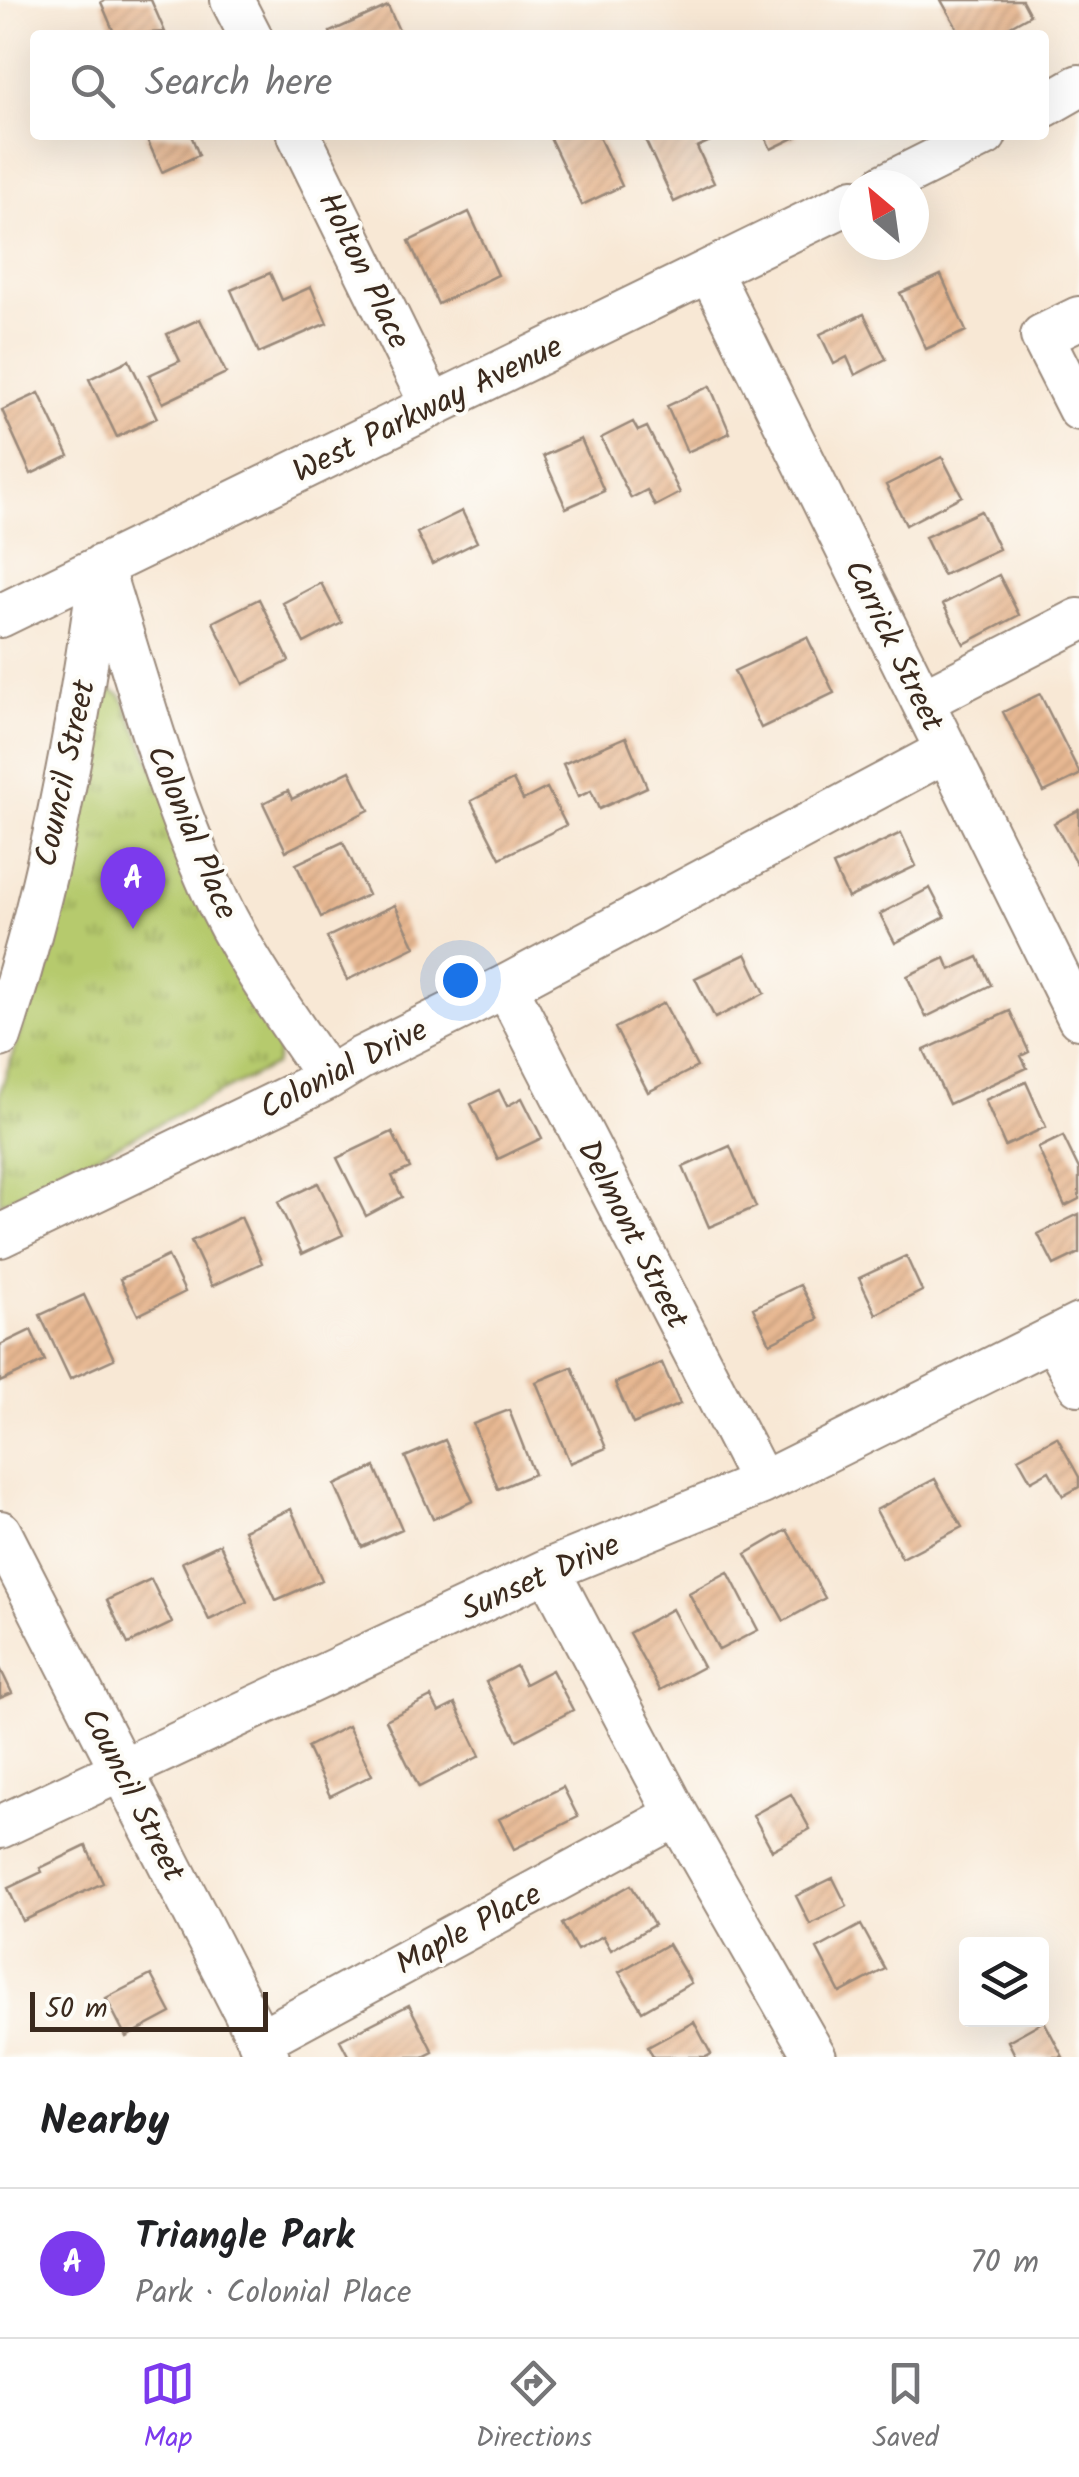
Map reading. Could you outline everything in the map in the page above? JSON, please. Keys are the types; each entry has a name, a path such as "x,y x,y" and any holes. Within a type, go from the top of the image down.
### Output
{"street":[{"path":"232,0 247,30"},
{"path":"1049,103 1079,86"},
{"name":"Holton Place","path":"301,140 432,406"},
{"path":"915,170 975,140"},
{"name":"West Parkway Avenue","path":"0,616 839,208"},
{"name":"Carrick Street","path":"710,272 1079,1018"},
{"path":"1079,318 1042,336 1079,409"},
{"name":"Council Street","path":"0,1036 18,983 82,698 101,566"},
{"name":"Colonial Place","path":"101,566 156,748 210,885 262,982 328,1078"},
{"path":"924,700 1079,620"},
{"name":"Colonial Drive","path":"0,1236 328,1078 946,750"},
{"name":"Delmont Street","path":"506,986 762,1483"},
{"path":"1066,1332 1079,1384"},
{"name":"Sunset Drive","path":"0,1827 548,1570 762,1483 1066,1332"},
{"name":"Council Street","path":"0,1532 264,2049"},
{"path":"548,1570 677,1815 815,2057"},
{"name":"Maple Place","path":"264,2049 677,1815"}],"green space":[{"path":"100,685 121,695 279,1049 275,1065 0,1204 0,1093 38,976"}],"building":[{"path":"151,0 164,30 113,30 101,2"},
{"path":"941,0 1022,0 1030,15 1003,30 958,30"},
{"path":"388,6 399,30 334,30"},
{"path":"147,140 193,140 199,155 162,172"},
{"path":"551,140 600,140 622,186 582,205"},
{"path":"645,140 712,140 697,147 714,183 674,202"},
{"path":"766,140 790,140 771,149"},
{"path":"469,212 498,275 438,304 409,241"},
{"path":"270,273 282,300 311,287 327,323 259,353 231,290"},
{"path":"941,275 966,331 926,349 900,293"},
{"path":"864,314 886,359 855,375 847,357 834,364 820,334"},
{"path":"200,319 226,373 163,403 149,375 180,361 167,334"},
{"path":"129,360 157,418 117,437 89,379"},
{"path":"710,386 730,433 687,452 667,406"},
{"path":"39,393 69,456 31,474 2,410"},
{"path":"633,422 638,431 647,427 680,493 655,506 647,490 631,498 601,438"},
{"path":"581,439 604,491 566,508 543,456"},
{"path":"942,457 962,496 906,525 886,485"},
{"path":"462,511 477,542 432,564 417,533"},
{"path":"981,511 999,549 943,575 925,537"},
{"path":"999,575 1019,615 964,644 943,604"},
{"path":"321,583 342,623 304,643 283,603"},
{"path":"259,599 289,661 243,684 213,622"},
{"path":"807,637 834,693 761,728 734,671"},
{"path":"1040,694 1079,772 1044,792 1003,712"},
{"path":"626,737 647,787 599,809 591,791 578,797 563,764"},
{"path":"350,771 369,810 286,851 263,803 288,791 292,799"},
{"path":"513,780 523,800 547,788 566,825 500,858 471,801"},
{"path":"1079,810 1079,861 1076,863 1054,823"},
{"path":"901,833 916,866 848,898 833,865"},
{"path":"343,842 368,895 321,917 296,864"},
{"path":"930,888 945,917 895,943 880,914"},
{"path":"395,905 415,947 347,980 327,937"},
{"path":"746,954 765,993 715,1018 695,978"},
{"path":"978,957 991,985 926,1017 907,976 945,958 950,970"},
{"path":"664,1003 697,1067 648,1092 615,1028"},
{"path":"1010,1011 1029,1052 1021,1056 1027,1068 949,1104 924,1050"},
{"path":"1026,1082 1046,1127 1005,1146 985,1100"},
{"path":"499,1090 507,1106 522,1098 542,1138 498,1159 471,1104"},
{"path":"392,1132 410,1168 392,1176 402,1197 366,1216 337,1158"},
{"path":"1063,1136 1079,1169 1079,1199 1065,1206 1038,1148"},
{"path":"730,1146 756,1207 709,1227 683,1167"},
{"path":"318,1183 343,1235 302,1254 278,1202"},
{"path":"1079,1214 1079,1253 1054,1265 1038,1234"},
{"path":"241,1217 262,1263 212,1286 191,1241"},
{"path":"168,1256 185,1292 138,1315 120,1279"},
{"path":"906,1256 922,1291 876,1314 859,1278"},
{"path":"800,1285 818,1319 770,1343 753,1308"},
{"path":"84,1295 114,1359 70,1379 40,1315"},
{"path":"31,1330 45,1361 0,1382 0,1345"},
{"path":"662,1363 680,1404 633,1424 615,1383"},
{"path":"572,1367 606,1448 570,1463 536,1382"},
{"path":"509,1410 534,1474 498,1489 473,1424"},
{"path":"1057,1437 1079,1477 1079,1487 1063,1496 1049,1471 1031,1481 1018,1458"},
{"path":"445,1440 473,1501 433,1519 405,1457"},
{"path":"375,1467 402,1529 362,1547 335,1485"},
{"path":"935,1479 962,1527 902,1558 876,1510"},
{"path":"291,1509 322,1580 276,1600 244,1530"},
{"path":"787,1530 825,1598 784,1621 746,1554"},
{"path":"220,1544 247,1602 209,1620 182,1562"},
{"path":"728,1572 758,1630 719,1650 689,1593"},
{"path":"151,1579 172,1623 128,1644 107,1600"},
{"path":"672,1609 703,1667 660,1690 629,1633"},
{"path":"516,1666 525,1684 552,1670 573,1710 517,1740 486,1682"},
{"path":"0,1668 12,1693 0,1698"},
{"path":"431,1697 439,1712 455,1704 480,1756 419,1787 386,1720"},
{"path":"348,1726 372,1775 330,1796 307,1747"},
{"path":"563,1787 578,1817 514,1849 499,1819"},
{"path":"791,1794 810,1829 772,1850 753,1815"},
{"path":"86,1846 103,1883 23,1921 8,1888"},
{"path":"833,1878 847,1906 810,1924 796,1896"},
{"path":"631,1885 654,1925 611,1950 603,1936 577,1950 562,1924"},
{"path":"861,1925 885,1969 840,1993 817,1949"},
{"path":"668,1944 691,1983 642,2011 619,1972"},
{"path":"151,1975 171,2013 126,2037 106,1998"},
{"path":"409,2005 433,2052 423,2057 349,2057 340,2040"},
{"path":"694,2022 711,2054 653,2057 648,2047"},
{"path":"1033,2027 1047,2027 1063,2057 1016,2057 1008,2041"}],"place":[{"name":"Triangle Park","path":"133,929"}]}
